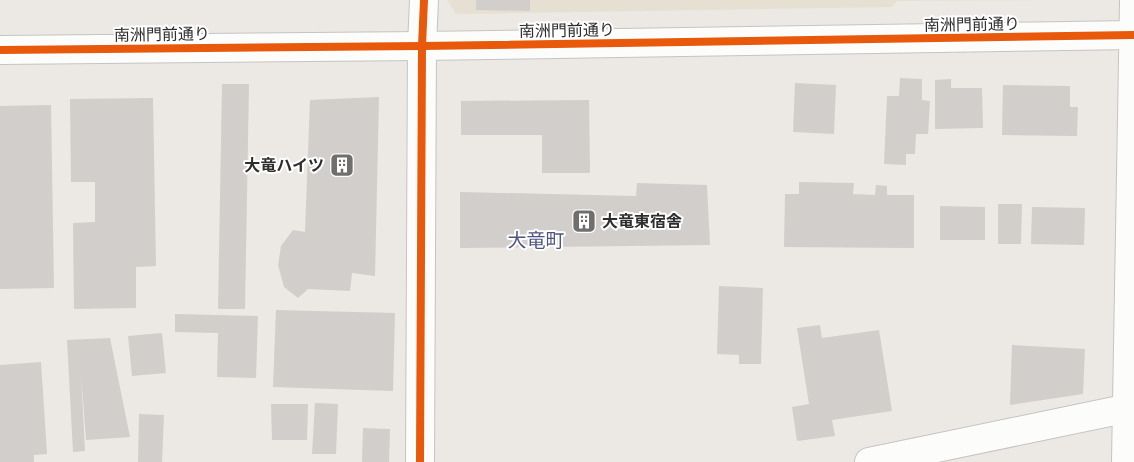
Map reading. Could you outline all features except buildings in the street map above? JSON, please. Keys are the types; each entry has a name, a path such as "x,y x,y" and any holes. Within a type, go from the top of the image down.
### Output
{"street":[{"path":"420,462 422,46 424,0"},
{"path":"1126,462 1130,408 1134,2"},
{"name":"南洲門前通り","path":"0,50 422,46 1133,35"},
{"path":"869,462 1130,408"}],"shaded area":[{"path":"447,0 1082,0 897,1 892,7 456,14"}],"cycle path":[{"path":"420,462 422,46 424,0"},
{"path":"0,50 422,46 1134,35"}],"place":[{"name":"大竜ハイツ","path":"342,165"},
{"name":"大竜東宿舎","path":"584,221"}],"district":[{"name":"大竜町","path":"536,240"}]}
